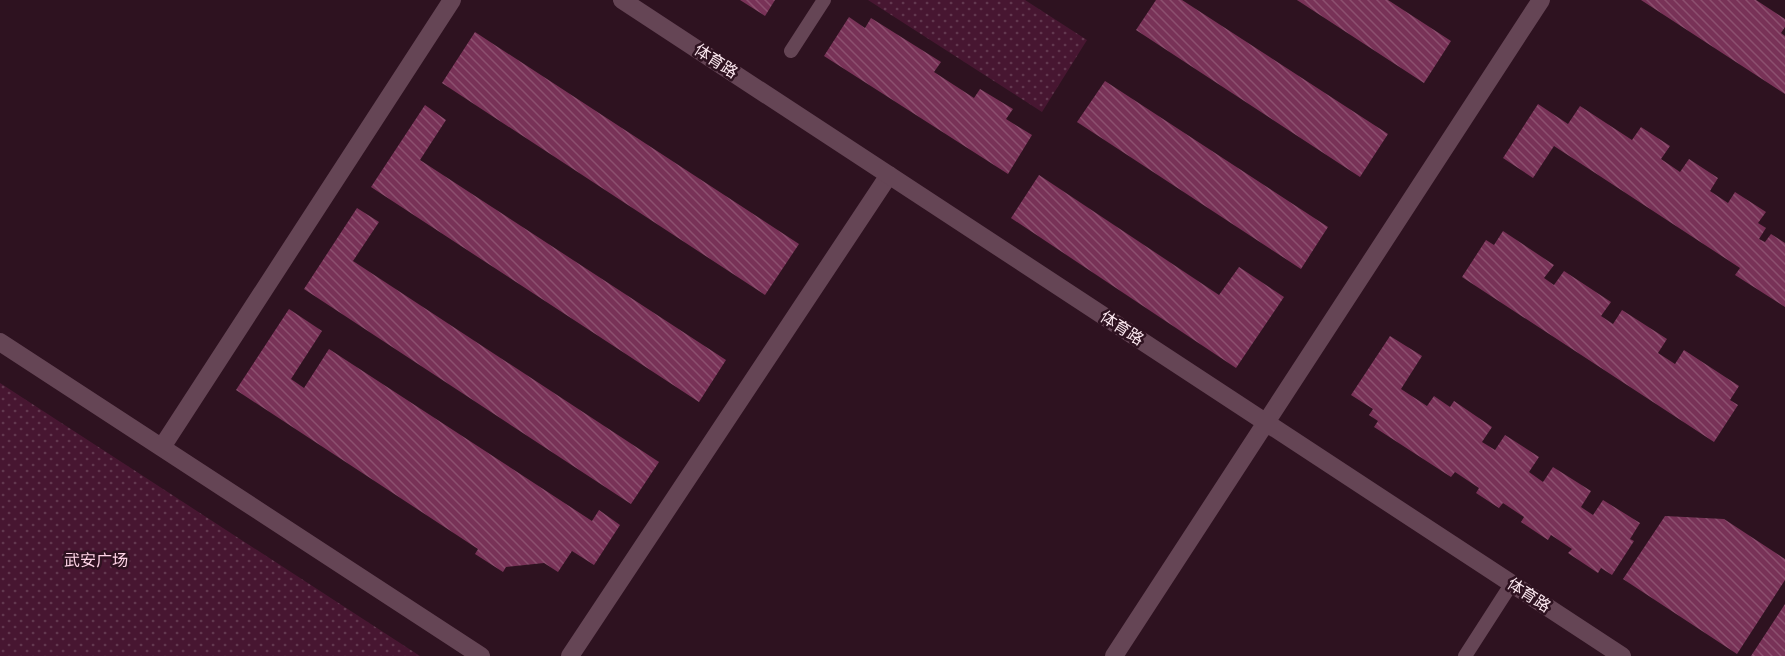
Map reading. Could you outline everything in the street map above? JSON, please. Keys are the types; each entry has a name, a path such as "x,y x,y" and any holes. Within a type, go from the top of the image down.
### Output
{"street":[{"path":"162,447 452,0"},
{"name":"体育路","path":"622,0 1622,656"},
{"path":"1114,656 1541,0"},
{"path":"570,656 889,175"},
{"path":"0,342 481,656"}],"lane":[{"path":"791,51 824,0"},
{"path":"1465,656 1512,583"}],"green space":[{"path":"868,0 1025,0 1087,40 1042,112"},
{"name":"武安广场","path":"0,383 420,656 0,656"}],"building":[{"path":"740,0 775,0 765,16"},
{"path":"1156,0 1182,0 1388,134 1360,177 1136,30"},
{"path":"1297,0 1388,0 1451,41 1424,83"},
{"path":"1641,0 1756,0 1785,19 1785,27 1781,33 1785,36 1785,94"},
{"path":"849,17 865,28 871,18 941,62 934,72 974,98 980,89 1013,109 1006,119 1032,135 1008,174 824,56"},
{"path":"475,32 799,244 765,295 442,83"},
{"path":"1105,81 1328,227 1301,269 1077,122"},
{"path":"1538,104 1568,124 1580,106 1632,140 1641,127 1670,146 1661,159 1680,172 1689,159 1718,178 1710,191 1728,203 1735,192 1766,212 1758,223 1766,228 1759,239 1765,242 1771,234 1785,243 1785,307 1735,275 1740,268 1554,146 1533,178 1503,158"},
{"path":"425,105 446,120 420,160 726,360 699,402 371,187"},
{"path":"1039,175 1219,295 1239,267 1284,297 1236,368 1011,218"},
{"path":"357,208 379,222 353,261 659,462 631,504 304,289"},
{"path":"1503,231 1554,265 1544,278 1554,285 1564,271 1611,302 1601,316 1613,324 1622,310 1667,339 1658,353 1675,364 1684,350 1739,386 1730,400 1738,405 1714,442 1462,277 1486,240 1494,245"},
{"path":"289,309 322,331 291,379 304,388 329,349 592,521 599,510 620,525 594,565 572,551 558,572 544,563 506,567 503,572 475,554 478,549 236,390"},
{"path":"1390,336 1422,356 1401,389 1427,406 1434,396 1450,407 1454,401 1492,427 1482,442 1495,450 1505,435 1539,457 1529,472 1543,482 1553,467 1591,491 1581,507 1593,515 1603,500 1640,523 1630,539 1634,541 1612,575 1601,568 1598,573 1568,553 1572,549 1551,535 1548,540 1521,522 1524,517 1503,503 1499,508 1476,493 1479,488 1455,472 1451,477 1374,427 1378,421 1369,415 1373,409 1351,395"},
{"path":"1665,516 1724,519 1785,559 1785,580 1737,654 1623,579"},
{"path":"1785,604 1785,656 1751,656"}]}
